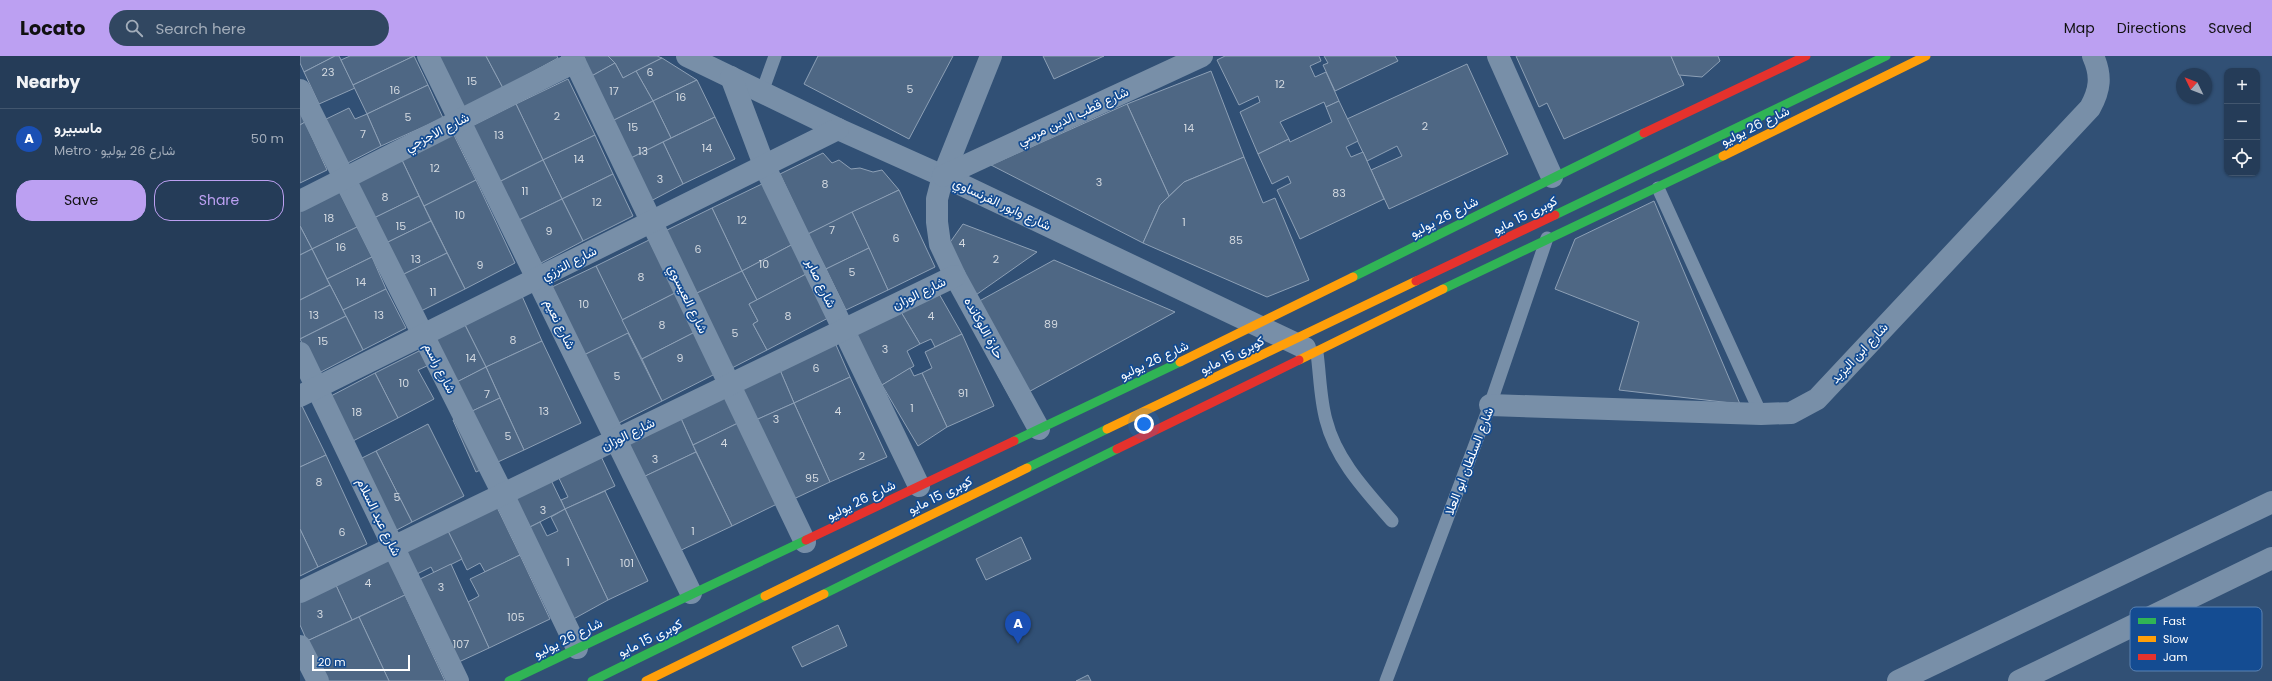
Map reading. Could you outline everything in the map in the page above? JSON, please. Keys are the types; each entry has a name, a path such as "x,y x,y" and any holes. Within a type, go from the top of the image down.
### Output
{"main road":[{"name":"شارع 26 يوليو","path":"509,681 691,593 805,542 919,486 1256,326 1552,177 1806,56"},
{"name":"كوبرى 15 مايو","path":"592,681 1107,429 1886,56"},
{"name":"شارع 26 يوليو","path":"646,681 1317,353 1547,238 1658,188 1926,56"}],"street":[{"name":"شارع نعيم","path":"428,56 691,593"},
{"name":"شارع وابور الفرنساوي","path":"688,56 838,129 943,176 1256,326 1317,353"},
{"name":"حارة اللوكانده","path":"991,56 943,176 937,199 936,222 940,244 955,276 1039,429"},
{"name":"شارع قطب الدين مرسي","path":"943,176 1202,56"},
{"path":"1498,56 1552,177"},
{"name":"شارع ابن اليزيد","path":"1490,405 1761,414 1791,413 1817,399 2090,108 2098,95 2100,79 2094,56"},
{"name":"شارع الاجزجي","path":"300,201 460,120 573,59"},
{"name":"شارع العيسوي","path":"573,59 805,542"},
{"name":"شارع صابر","path":"731,77 764,165 919,486"},
{"name":"شارع راسم","path":"300,90 503,494 577,648"},
{"name":"شارع الترزي","path":"309,392 838,129"},
{"name":"شارع الوزان","path":"300,592 955,276"},
{"name":"شارع عبد السلام","path":"300,353 309,392 394,547 458,681"},
{"path":"1898,681 2272,502"},
{"path":"2171,607 2272,558"},
{"path":"2019,681 2130,627"},
{"path":"300,646 318,681"}],"lane":[{"path":"762,92 775,56"},
{"path":"1658,188 1761,414"},
{"name":"شارع السلطان ابو العلا","path":"1386,681 1490,405 1547,238"},
{"path":"1317,353 1326,420 1341,455 1358,482 1392,521"}],"building":[{"path":"300,56 335,56 304,72 300,63"},
{"path":"335,56 339,56 355,88 319,104 304,72"},
{"path":"350,56 414,56 353,85 341,60"},
{"path":"414,56 428,85 367,114 353,85"},
{"path":"434,56 486,56 503,88 463,110"},
{"path":"486,56 557,56 558,58 503,88"},
{"path":"576,56 608,56 615,63 588,78"},
{"path":"608,56 657,56 662,58 623,78 615,63"},
{"path":"818,56 953,56 909,139 804,84"},
{"path":"1043,56 1104,56 1054,79"},
{"path":"1225,56 1319,56 1321,61 1310,66 1315,77 1326,72 1339,101 1326,107 1324,102 1280,122 1289,139 1258,154 1240,112 1260,102 1258,96 1239,105 1217,60"},
{"path":"1324,56 1395,56 1398,61 1335,91 1323,65 1328,63"},
{"path":"1516,56 1671,56 1684,85 1564,139 1547,103 1539,107"},
{"path":"1671,56 1718,56 1720,61 1702,77 1679,75"},
{"path":"662,58 697,80 653,101 636,71"},
{"path":"615,63 623,78 636,71 653,101 610,122 588,78"},
{"path":"1467,64 1508,154 1389,209 1371,170 1402,156 1397,146 1367,161 1347,119"},
{"path":"1211,71 1244,157 1184,182 1169,196 1127,104"},
{"path":"568,79 595,135 543,160 516,104"},
{"path":"697,80 715,117 671,138 653,101"},
{"path":"428,85 443,118 381,146 367,114"},
{"path":"653,101 671,138 629,159 610,122"},
{"path":"1339,101 1358,141 1346,147 1351,157 1363,152 1384,199 1300,239 1277,190 1291,183 1288,176 1272,184 1258,154 1289,139 1290,142 1332,122 1326,107"},
{"path":"516,104 543,160 499,182 472,126"},
{"path":"1127,104 1169,196 1160,205 1143,243 991,165"},
{"path":"349,108 355,119 367,114 381,146 344,165 322,121"},
{"path":"300,112 305,122 300,125"},
{"path":"715,117 735,159 683,184 663,142"},
{"path":"305,122 327,170 300,183 300,125"},
{"path":"453,133 476,180 424,206 401,158"},
{"path":"595,135 613,174 562,199 543,160"},
{"path":"663,142 683,184 649,202 629,159"},
{"path":"823,153 832,163 839,160 851,169 860,168 873,172 882,170 899,190 808,234 780,174"},
{"path":"1244,157 1263,203 1275,198 1309,280 1267,297 1143,243 1160,205 1184,182"},
{"path":"401,158 419,196 374,218 356,180"},
{"path":"543,160 562,199 519,220 499,182"},
{"path":"613,174 633,216 583,241 562,199"},
{"path":"476,180 515,263 465,289 424,206"},
{"path":"764,183 795,243 742,271 712,208"},
{"path":"899,190 935,267 888,290 852,212"},
{"path":"339,191 357,227 312,249 300,226 300,211"},
{"path":"419,196 431,221 386,243 374,218"},
{"path":"562,199 583,241 541,263 519,220"},
{"path":"1654,201 1740,404 1619,390 1639,322 1555,289 1575,239"},
{"path":"712,208 742,271 693,295 663,232"},
{"path":"852,212 869,248 826,269 808,234"},
{"path":"431,221 447,253 402,275 386,243"},
{"path":"963,224 1037,252 973,297 946,248"},
{"path":"300,226 312,249 300,255"},
{"path":"357,227 372,257 327,279 312,249"},
{"path":"649,240 675,293 622,320 596,266"},
{"path":"795,243 808,273 757,300 742,271"},
{"path":"869,248 888,290 846,310 826,269"},
{"path":"312,249 330,285 300,300 300,255"},
{"path":"447,253 465,289 421,311 402,275"},
{"path":"372,257 386,289 343,310 327,279"},
{"path":"1054,260 1175,312 1012,401 963,310"},
{"path":"596,266 629,333 584,355 552,287"},
{"path":"742,271 757,300 749,304 758,321 753,324 767,350 730,369 693,295"},
{"path":"808,273 832,316 767,350 753,324 758,321 749,304"},
{"path":"330,285 346,316 300,339 300,300"},
{"path":"386,289 406,328 363,350 343,310"},
{"path":"938,292 962,334 935,347 931,339 920,344 901,312"},
{"path":"675,293 695,332 642,359 622,320"},
{"path":"522,296 542,341 486,367 465,325"},
{"path":"901,312 920,344 907,351 914,366 882,385 855,334"},
{"path":"346,316 363,350 317,374 300,339"},
{"path":"465,325 486,367 451,385 430,342"},
{"path":"695,332 717,373 662,401 642,359"},
{"path":"628,333 662,401 617,424 584,355"},
{"path":"962,334 994,406 947,427 922,373 932,368 925,352"},
{"path":"833,338 850,377 794,403 777,363"},
{"path":"542,341 581,423 524,450 486,367"},
{"path":"421,350 429,365 418,370 434,399 398,418 375,373"},
{"path":"777,363 794,403 749,423 733,386"},
{"path":"486,367 500,398 466,414 451,385"},
{"path":"910,368 914,376 922,373 947,427 918,446 882,385"},
{"path":"375,373 398,418 351,442 329,397"},
{"path":"850,377 887,457 830,482 794,403"},
{"path":"718,382 738,423 693,445 679,414"},
{"path":"500,398 524,450 476,472 453,420"},
{"path":"794,403 830,482 785,503 749,423"},
{"path":"300,406 302,406 326,455 300,467"},
{"path":"679,414 696,452 639,479 622,442"},
{"path":"738,423 777,504 732,526 693,445"},
{"path":"428,424 464,496 412,522 376,451"},
{"path":"376,451 412,522 391,533 356,461"},
{"path":"599,452 615,486 565,509 561,500 568,497 556,472"},
{"path":"696,452 732,526 675,553 639,479"},
{"path":"326,455 367,544 318,567 300,529 300,467"},
{"path":"550,478 565,509 530,527 514,495"},
{"path":"605,491 648,581 608,600 565,509"},
{"path":"495,503 520,555 485,572 480,563 467,570 446,527"},
{"path":"565,509 608,600 568,622 530,527 540,522 547,536 558,531 551,517"},
{"path":"446,527 462,559 434,573 431,567 417,574 404,548"},
{"path":"300,529 318,567 300,576"},
{"path":"1021,537 1031,559 986,580 976,559"},
{"path":"520,555 550,619 489,648 468,602 479,596 470,579"},
{"path":"388,557 405,595 352,620 334,581"},
{"path":"451,564 489,648 448,667 420,579"},
{"path":"334,581 352,620 307,641 300,625 300,597"},
{"path":"405,595 445,681 389,681 359,617"},
{"path":"359,617 389,681 323,681 307,641"},
{"path":"838,625 847,646 802,667 792,647"},
{"path":"1088,675 1091,681 1076,681"}],"traffic: fast":[{"path":"1555,215 1886,56"},
{"path":"1353,277 1644,133"},
{"path":"1443,289 1723,156"},
{"path":"1014,441 1180,362"},
{"path":"1027,468 1107,429"},
{"path":"824,594 1117,449"},
{"path":"509,681 806,540"},
{"path":"592,681 765,596"}],"traffic: slow":[{"path":"1723,156 1926,56"},
{"path":"1180,362 1353,277"},
{"path":"1107,429 1416,281"},
{"path":"1299,360 1443,289"},
{"path":"765,596 1027,468"},
{"path":"646,681 824,594"}],"traffic: jam":[{"path":"1644,133 1806,56"},
{"path":"1416,281 1555,215"},
{"path":"1117,449 1299,360"},
{"path":"806,540 1014,441"}],"place":[{"name":"ماسبيرو","path":"1018,644"}]}
